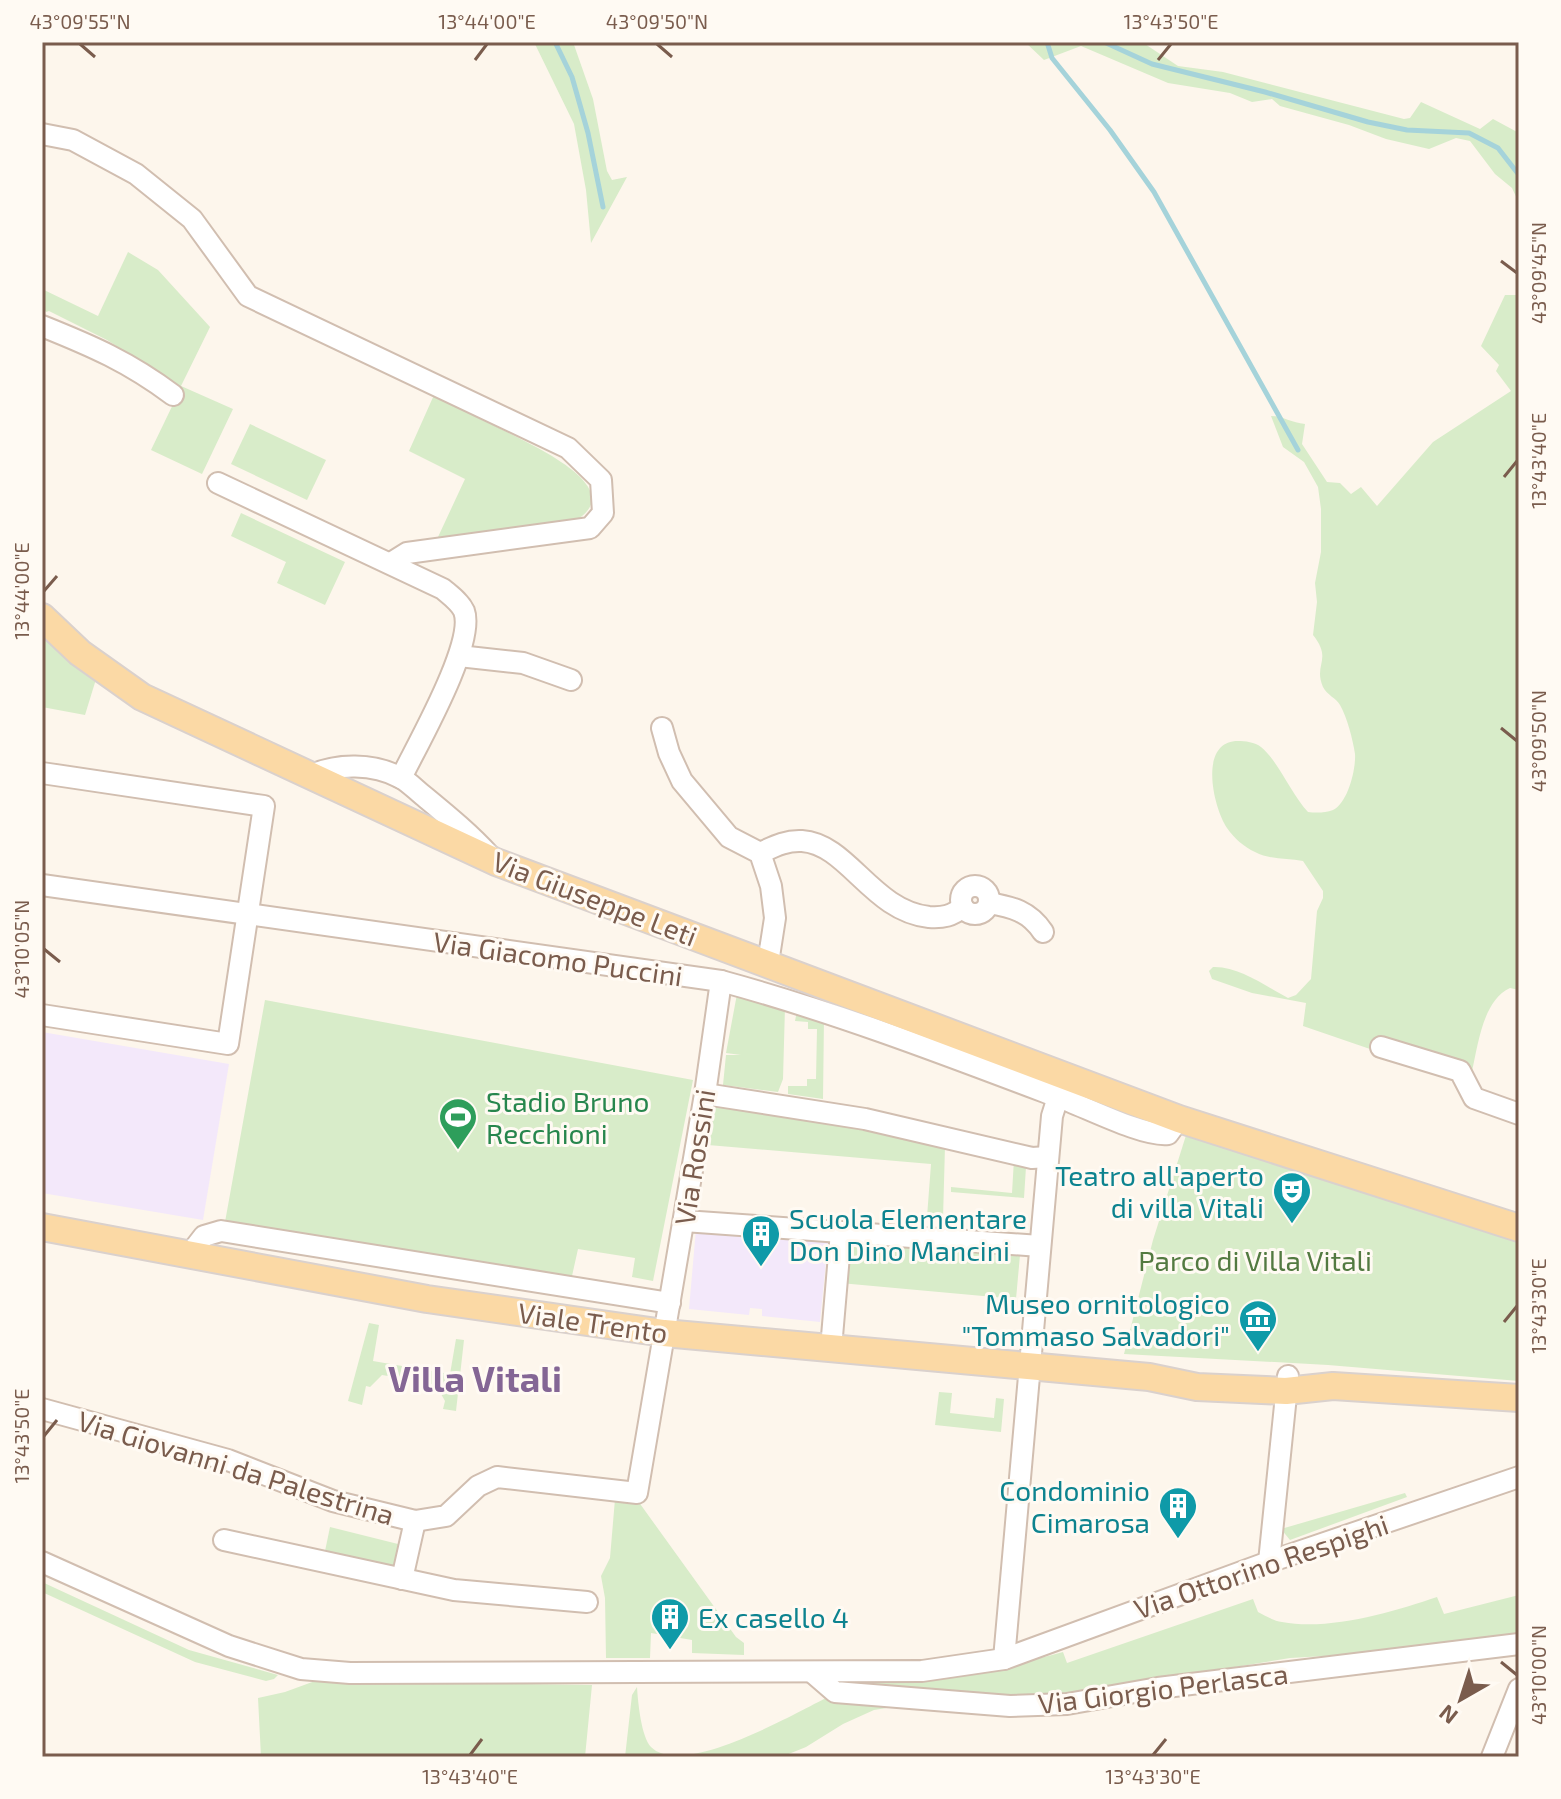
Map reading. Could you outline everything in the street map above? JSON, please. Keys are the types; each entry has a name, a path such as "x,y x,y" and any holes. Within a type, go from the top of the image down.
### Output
{"main road":[{"name":"Via Giuseppe Leti","path":"42,617 80,653 142,697 496,862 1179,1119 1519,1228"},
{"name":"Viale Trento","path":"42,1227 427,1299 664,1333 1149,1377 1197,1369 1287,1383 1519,1398"}],"street":[{"path":"42,134 73,140 136,174 192,219 248,296 568,448 601,480 603,513 590,528 407,553 391,563"},
{"path":"42,326 114,356 173,395"},
{"path":"218,483 443,589 463,610 466,633 459,656 401,778"},
{"path":"459,656 523,663 571,680"},
{"path":"662,728 682,781 729,837 760,853 771,886 775,918 768,963"},
{"path":"310,776 323,769 345,766 378,770 401,778 467,831 496,862"},
{"path":"42,773 264,806 228,1044 42,1015"},
{"path":"760,853 782,842 802,841 818,845 842,861 891,905 912,915 937,918 953,915 963,907 963,895 973,887 985,891 989,903 1024,912 1037,922 1043,932"},
{"name":"Via Giacomo Puccini","path":"42,885 721,981 827,1014 1160,1135 1173,1130 1179,1119"},
{"name":"Via Rossini","path":"664,1333 721,981"},
{"path":"1381,1047 1460,1071 1474,1098 1519,1114"},
{"path":"705,1094 865,1119 1032,1158 1048,1157"},
{"path":"1004,1659 1048,1157 1052,1116 1058,1097"},
{"path":"684,1221 1040,1246"},
{"path":"190,1254 204,1236 221,1231 670,1303"},
{"path":"831,1348 841,1232"},
{"name":"Via Giovanni da Palestrina","path":"42,1409 228,1460 333,1501 415,1521 446,1516 478,1486 497,1477 637,1493 664,1333"},
{"path":"1269,1562 1287,1383"},
{"name":"Via Ottorino Respighi","path":"42,1562 229,1646 301,1669 350,1673 922,1671 1004,1659 1269,1562 1519,1477"},
{"path":"402,1579 415,1521"},
{"path":"224,1540 454,1590 587,1602"},
{"name":"Via Giorgio Perlasca","path":"813,1673 835,1692 1010,1706 1053,1705 1354,1663 1519,1644"},
{"path":"1492,1757 1519,1689"}],"shaded area":[{"path":"42,1032 229,1064 203,1220 42,1193"},
{"path":"696,1229 828,1241 820,1322 762,1316 762,1309 750,1308 749,1315 689,1309"}],"green space":[{"path":"534,42 573,42 593,99 607,171 612,180 627,177 591,243 586,190 574,124"},
{"path":"1025,42 1142,42 1178,66 1223,72 1404,119 1410,118 1421,102 1480,129 1493,119 1519,133 1519,203 1512,188 1495,174 1470,141 1456,138 1429,149 1280,106 1272,99 1252,102 1230,93 1168,83 1081,46 1044,60"},
{"path":"128,252 158,270 210,327 181,386 233,409 202,474 151,450 178,394 143,363 107,340 46,312 42,306 42,289 98,316"},
{"path":"1505,295 1519,295 1519,990 1510,988 1494,1002 1483,1024 1472,1071 1374,1040 1370,1049 1303,1026 1306,1003 1252,993 1212,979 1209,971 1213,967 1223,968 1252,978 1288,998 1296,995 1311,979 1317,911 1323,891 1303,861 1261,855 1247,848 1233,835 1217,806 1212,777 1217,752 1225,744 1238,741 1253,743 1274,761 1308,812 1320,812 1333,810 1343,800 1354,768 1355,754 1345,716 1340,705 1323,687 1320,673 1322,650 1313,635 1317,602 1315,583 1321,552 1318,487 1304,462 1283,447 1271,416 1305,424 1302,444 1327,482 1340,483 1351,494 1361,487 1377,506 1433,442 1511,391 1496,371 1499,365 1481,346"},
{"path":"434,395 541,450 577,474 589,488 592,501 583,515 560,528 438,537 465,479 409,451"},
{"path":"250,424 326,460 307,500 231,464"},
{"path":"241,513 345,562 325,605 277,583 286,562 231,536"},
{"path":"42,631 97,676 85,715 42,707"},
{"path":"737,994 785,1007 783,1079 778,1092 723,1085 726,1055 741,1055 726,1053"},
{"name":"Stadio Bruno Recchioni","path":"265,1000 693,1080 653,1281 632,1277 635,1258 578,1249 570,1285 225,1222"},
{"path":"797,1011 824,1018 823,1099 788,1094 788,1086 807,1086 807,1079 816,1079 817,1029 808,1029 808,1022 795,1021"},
{"path":"714,1106 827,1118 945,1146 943,1219 927,1217 931,1164 708,1145"},
{"name":"Parco di Villa Vitali","path":"1188,1129 1519,1238 1519,1381 1328,1365 1124,1354 1153,1240"},
{"path":"1014,1159 1026,1167 1024,1198 951,1192 951,1187 1012,1193"},
{"path":"843,1240 1020,1255 1016,1299 840,1283"},
{"path":"369,1323 379,1325 373,1361 402,1366 400,1378 382,1375 370,1387 366,1386 362,1405 348,1401"},
{"path":"456,1339 464,1340 456,1411 443,1409 445,1401 436,1385 418,1381 420,1369 450,1374"},
{"path":"939,1392 952,1393 950,1413 994,1418 996,1398 1004,1399 1001,1432 935,1425"},
{"path":"1405,1493 1407,1497 1290,1540 1281,1529"},
{"path":"615,1499 638,1501 736,1637 744,1643 744,1655 692,1653 692,1640 651,1633 650,1658 606,1658 605,1598 601,1576 610,1558"},
{"path":"330,1527 402,1545 397,1573 324,1556"},
{"path":"42,1582 189,1650 278,1675 266,1681 195,1662 42,1592"},
{"path":"1519,1595 1519,1636 1360,1654 1290,1658 1046,1696 847,1684 848,1681 982,1670 1063,1652 1067,1663 1253,1599 1258,1612 1276,1621 1320,1624 1381,1614 1437,1597 1444,1614"},
{"path":"315,1681 592,1685 585,1757 261,1757 258,1698"},
{"path":"637,1687 648,1742 651,1747 667,1755 688,1755 740,1740 830,1696 846,1703 918,1703 874,1710 781,1757 625,1757 632,1695"}],"waterway":[{"path":"555,42 572,77 588,133 603,207"},
{"path":"1047,42 1052,58 1110,130 1154,192 1298,450"},
{"path":"1104,42 1152,64 1368,122 1407,130 1469,133 1498,148 1519,175"}],"place":[{"name":"Stadio Bruno Recchioni","path":"458,1151"},
{"name":"Teatro all'aperto di villa Vitali","path":"1292,1225"},
{"name":"Scuola Elementare Don Dino Mancini","path":"761,1268"},
{"name":"Museo ornitologico \"Tommaso Salvadori\"","path":"1258,1353"},
{"name":"Condominio Cimarosa","path":"1178,1540"},
{"name":"Ex casello 4","path":"670,1651"}],"district":[{"name":"Villa Vitali","path":"475,1377"}]}
